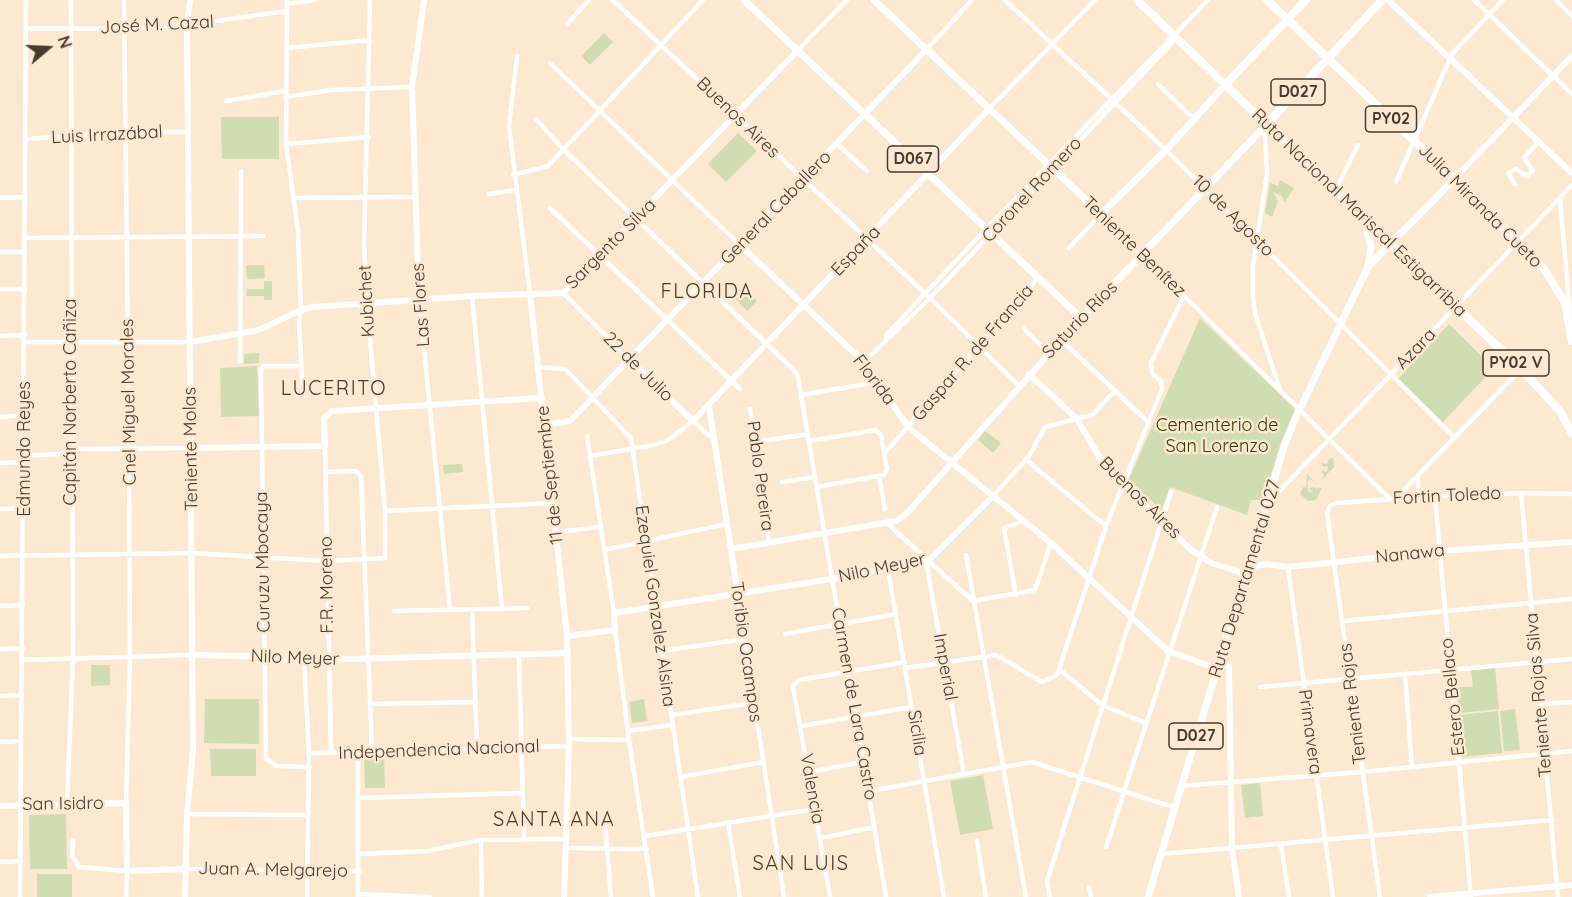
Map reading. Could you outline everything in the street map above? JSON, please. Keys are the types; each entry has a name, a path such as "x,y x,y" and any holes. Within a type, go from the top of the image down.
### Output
{"highway":[{"name":"Ruta Nacional Mariscal Estigarribia","path":"1137,0 1226,84 1266,130 1335,191 1521,369 1570,424 1572,434"},
{"name":"Julia Miranda Cueto","path":"1268,0 1454,179 1544,270 1569,304 1572,341"},
{"path":"1226,84 1306,0"},
{"name":"Saturio Ríos","path":"1266,130 1383,0"}],"main road":[{"name":"D067","path":"744,0 1037,279 1081,318"},
{"name":"Teniente Benítez","path":"874,0 1101,214"},
{"path":"1101,214 1166,150 1226,84"},
{"name":"Saturio Ríos","path":"1081,318 1266,130"},
{"name":"D027","path":"1391,244 1454,179"},
{"path":"1364,219 1371,247 1368,267"},
{"name":"Ruta Departamental 027","path":"1148,897 1173,807 1222,658 1285,444 1368,267 1391,244"}],"street":[{"name":"Edmundo Reyes","path":"20,897 25,508 26,0"},
{"name":"Capitán Norberto Cañiza","path":"67,804 73,658 71,0"},
{"name":"Cnel Miguel Morales","path":"124,0 130,553 126,803"},
{"name":"Teniente Molas","path":"185,897 187,814 193,750 187,25 190,0"},
{"name":"José M. Cazal","path":"27,28 124,29 187,25 314,0"},
{"name":"Kubichet","path":"364,561 385,558 385,512 367,304 364,227 369,137 370,0"},
{"name":"Las Flores","path":"424,0 412,87 414,197 419,299 450,610"},
{"path":"567,24 589,0"},
{"name":"Buenos Aires","path":"614,0 802,180 928,296 1018,386"},
{"path":"513,175 543,169 703,0"},
{"name":"Sargento Silva","path":"189,342 259,330 301,310 419,299 563,293 847,0"},
{"name":"General Caballero","path":"545,425 570,421 866,115 972,0"},
{"name":"10 de Agosto","path":"1005,0 1166,150 1455,438"},
{"name":"España","path":"590,456 668,440 693,421 1095,0"},
{"name":"Coronel Romero","path":"864,362 1051,166 1168,39 1174,36 1208,0"},
{"path":"1388,0 1572,168"},
{"path":"1394,0 1451,56"},
{"path":"1474,0 1572,94"},
{"path":"1396,182 1451,56 1503,0"},
{"path":"1556,0 1572,16"},
{"path":"287,5 286,144 298,231 301,310 298,322 303,396"},
{"path":"287,48 370,40"},
{"name":"11 de Septiembre","path":"517,56 509,126 513,175 542,398 568,653 569,742 564,897"},
{"path":"1454,179 1572,56"},
{"name":"Florida","path":"550,63 864,362 908,427 1051,543 1168,651 1218,669"},
{"path":"1158,84 1194,119"},
{"path":"285,97 331,90 412,87"},
{"path":"226,101 285,91"},
{"path":"1515,115 1572,173"},
{"name":"Carmen de Lara Castro","path":"536,119 563,149 795,371 808,434 886,897"},
{"path":"1266,130 1267,174 1252,282 1255,313 1281,392"},
{"name":"Luis Irrazábal","path":"27,139 127,132 188,132"},
{"path":"286,144 369,137"},
{"path":"1515,184 1508,173 1516,169 1527,176 1533,170 1524,158 1539,141"},
{"path":"837,144 867,171"},
{"path":"1335,191 1358,145"},
{"path":"240,362 242,333 241,171"},
{"name":"Azara","path":"1269,502 1332,439 1572,185"},
{"path":"489,194 515,190"},
{"path":"0,198 25,197"},
{"path":"293,198 414,197"},
{"name":"Julia Miranda Cueto","path":"1560,198 1569,304"},
{"path":"550,208 740,389"},
{"path":"1069,248 1101,214"},
{"name":"Teniente Benítez","path":"1101,214 1392,499"},
{"path":"25,238 263,236"},
{"path":"0,252 25,252"},
{"name":"Gaspar R. de Francia","path":"884,454 1037,279"},
{"path":"0,289 25,289"},
{"name":"22 de Julio","path":"563,293 714,440"},
{"path":"472,296 502,608"},
{"path":"847,672 996,655 1042,682 1055,678 1106,526 1162,389 1161,381 1152,373 1151,363 1184,296"},
{"name":"Saturio Ríos","path":"731,549 888,524 907,513 1081,318"},
{"path":"1024,329 1049,352"},
{"path":"0,336 25,335"},
{"path":"1061,340 1147,421"},
{"path":"25,342 189,342"},
{"name":"Curuzu Mbocaya","path":"301,366 263,366 261,370 266,759 277,766 310,767"},
{"name":"Ezequiel Gonzalez Alsina","path":"538,367 565,369 627,432 634,448 645,542 690,829 698,897"},
{"path":"1392,499 1521,369"},
{"name":"Buenos Aires","path":"1029,374 1077,419 1098,457 1122,483 1200,557 1247,571"},
{"path":"801,395 879,382"},
{"name":"Nilo Meyer","path":"614,614 888,570 926,561 934,557 1026,460 1045,427 1092,415 1115,391"},
{"path":"375,409 542,398"},
{"name":"Toribio Ocampos","path":"709,406 784,897"},
{"name":"F.R. Moreno","path":"331,753 324,418 332,411 375,409"},
{"name":"Pablo Pereira","path":"750,409 769,543"},
{"path":"0,417 25,416"},
{"path":"809,441 876,430 881,435 887,471 879,476 817,487"},
{"path":"755,442 808,434"},
{"path":"587,436 653,897"},
{"path":"0,463 72,453 78,449 325,446"},
{"path":"1026,460 1106,526"},
{"path":"325,472 359,472 372,750"},
{"path":"1419,474 1417,486 1424,497"},
{"path":"879,476 885,509"},
{"path":"782,482 815,477"},
{"path":"1275,480 1283,487"},
{"path":"1050,897 1047,881 1171,492"},
{"name":"Fortin Toledo","path":"1328,512 1335,503 1521,493 1572,494"},
{"name":"Teniente Rojas Silva","path":"1521,493 1558,897"},
{"name":"Estero Bellaco","path":"1435,497 1471,895"},
{"path":"385,512 554,503"},
{"path":"1106,847 1168,651 1217,507"},
{"path":"0,509 25,508"},
{"name":"Teniente Rojas","path":"1328,512 1380,897"},
{"path":"1016,595 1004,528 1024,521"},
{"path":"604,550 727,524"},
{"path":"888,524 926,561 973,601 1035,590 1051,543"},
{"path":"557,532 600,527"},
{"name":"Nanawa","path":"1247,571 1267,564 1288,567 1440,551 1572,542"},
{"path":"0,556 192,553 364,561"},
{"path":"966,555 1026,897"},
{"name":"Imperial","path":"926,561 964,774"},
{"name":"Primavera","path":"1288,567 1333,897"},
{"name":"Sicilia","path":"888,570 944,897"},
{"path":"1343,621 1572,599"},
{"path":"0,606 23,605"},
{"path":"394,611 528,608"},
{"path":"472,609 477,747"},
{"path":"785,633 896,614"},
{"path":"567,636 615,630"},
{"path":"662,651 744,639"},
{"path":"0,649 23,648"},
{"name":"Nilo Meyer","path":"22,660 193,655 304,660 568,653"},
{"path":"519,656 524,840"},
{"path":"1222,658 1229,668 1232,848 1239,897"},
{"path":"1260,687 1572,658"},
{"path":"304,660 310,767 307,897"},
{"path":"1059,669 1102,705 1146,723"},
{"name":"Valencia","path":"830,897 793,686 795,682 847,672"},
{"path":"1405,674 1412,767"},
{"path":"0,696 22,695"},
{"path":"370,704 476,702"},
{"path":"1540,704 1572,702"},
{"path":"671,715 753,703"},
{"path":"801,726 912,707"},
{"path":"628,730 672,725"},
{"name":"Independencia Nacional","path":"309,753 477,747 521,748 569,742 629,740"},
{"path":"0,742 21,741"},
{"path":"1180,786 1362,772 1572,751"},
{"path":"358,752 360,798 358,896 430,897"},
{"path":"681,777 763,762"},
{"path":"809,772 864,762"},
{"path":"869,791 1032,762 1173,807"},
{"path":"360,798 522,793"},
{"path":"126,803 126,897"},
{"name":"San Isidro","path":"0,806 126,803"},
{"path":"645,836 771,814 815,809"},
{"path":"187,814 308,815"},
{"path":"1161,854 1551,820"},
{"path":"728,822 740,897"},
{"path":"605,823 611,897"},
{"path":"820,838 875,827"},
{"path":"360,854 427,851 481,840 565,839"},
{"path":"73,840 72,856 79,867 127,871 186,869"},
{"path":"481,840 482,897"},
{"path":"977,842 986,897"},
{"path":"1281,844 1288,897"},
{"path":"565,848 647,849"},
{"path":"0,862 21,861"},
{"name":"Juan A. Melgarejo","path":"186,869 360,871"},
{"path":"1430,897 1572,885"},
{"path":"1089,888 1091,897"}],"green space":[{"path":"604,33 613,42 590,65 581,56"},
{"path":"221,117 279,117 279,159 222,159"},
{"path":"738,133 757,151 726,182 708,164"},
{"path":"1280,180 1294,188 1285,202 1281,195 1273,192 1278,201 1272,217 1265,213 1270,183 1278,186"},
{"path":"246,265 264,265 265,278 247,279"},
{"path":"264,281 272,281 272,300 264,300 264,296 246,296 247,289 264,289"},
{"path":"743,286 757,301 747,311 733,296"},
{"name":"Cementerio de San Lorenzo","path":"1200,318 1295,409 1281,442 1263,500 1251,500 1247,515 1170,487 1161,510 1129,479"},
{"path":"1449,324 1494,368 1442,423 1398,379"},
{"path":"259,353 259,363 244,364 244,354"},
{"path":"257,366 259,416 221,417 220,368"},
{"path":"985,431 1001,443 993,453 978,440"},
{"path":"1333,458 1334,467 1322,480 1324,475 1321,471 1327,472 1328,466 1324,467 1321,463 1327,464 1329,459"},
{"path":"462,464 463,472 444,474 443,465"},
{"path":"1307,474 1317,484 1310,479 1307,482 1308,491 1313,494 1310,488 1315,487 1317,491 1317,488 1322,488 1316,500 1308,501 1300,494 1303,487 1306,488"},
{"path":"91,665 110,665 110,685 91,686"},
{"path":"1495,667 1499,709 1459,713 1456,687 1473,687 1471,670"},
{"path":"205,699 259,699 259,744 204,743"},
{"path":"644,699 647,721 632,723 629,702"},
{"path":"1515,709 1520,750 1504,751 1500,711"},
{"path":"1498,711 1502,753 1462,757 1459,715"},
{"path":"210,749 256,749 256,776 211,776"},
{"path":"384,756 385,788 365,788 364,757"},
{"path":"983,775 993,829 960,835 950,781"},
{"path":"1260,783 1263,816 1245,818 1241,785"},
{"path":"66,814 67,869 30,869 29,815"},
{"path":"37,874 72,874 72,897 37,897"}],"district":[{"name":"FLORIDA","path":"707,292"},
{"name":"LUCERITO","path":"334,389"},
{"name":"SANTA ANA","path":"554,820"},
{"name":"SAN LUIS","path":"801,864"}]}
